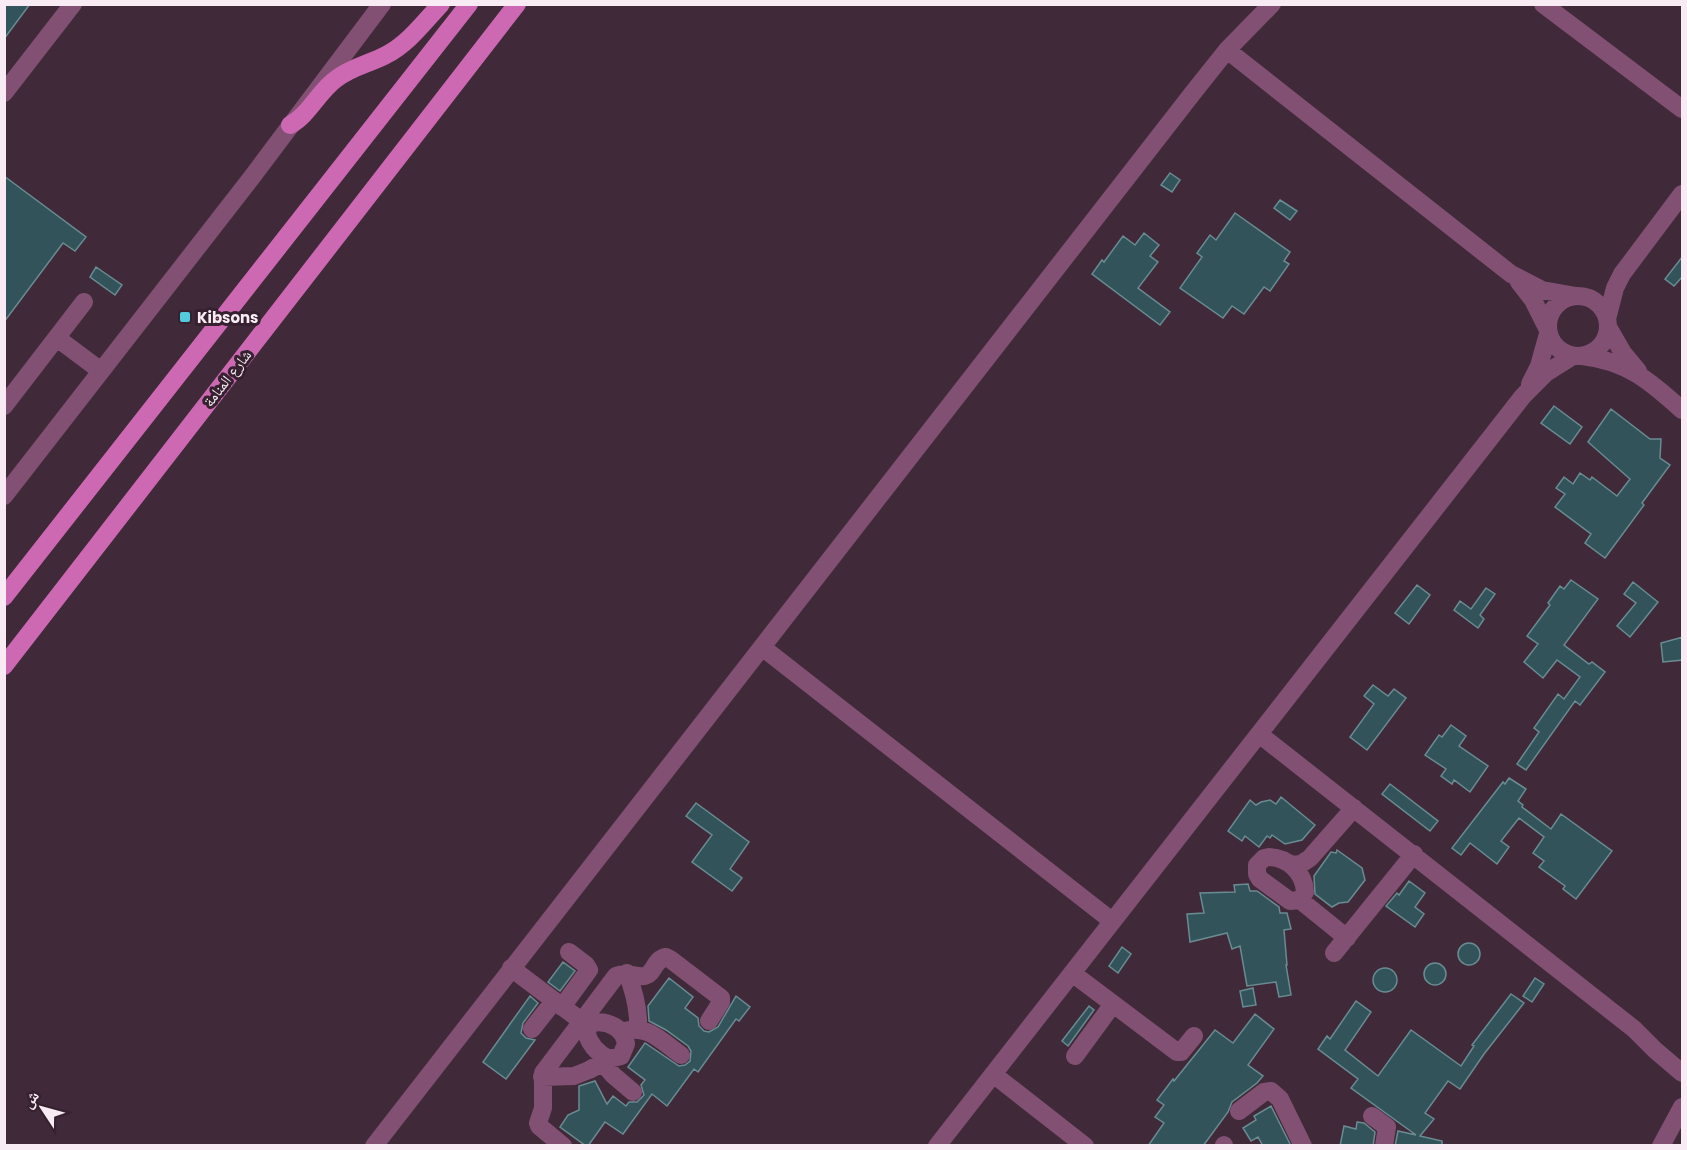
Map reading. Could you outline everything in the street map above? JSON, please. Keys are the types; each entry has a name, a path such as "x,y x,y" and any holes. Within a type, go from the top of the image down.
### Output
{"main road":[{"path":"290,125 305,113 325,88 336,79 396,49 441,4"},
{"path":"4,597 469,4"},
{"name":"شارع المنامة","path":"4,666 517,4"}],"street":[{"path":"4,93 74,4"},
{"path":"4,496 382,4"},
{"path":"374,1146 1227,51 1272,4"},
{"path":"1543,4 1683,109"},
{"path":"1227,51 1511,274 1542,290 1578,296 1598,303 1623,353 1643,377 1683,410"},
{"path":"937,1146 1523,396 1546,373 1578,356 1592,353 1600,346 1606,337 1615,288 1631,261 1683,194"},
{"path":"1523,396 1539,366 1551,311 1566,298 1578,296 1608,281 1631,261"},
{"path":"1511,274 1533,300 1553,345 1562,352 1614,362 1643,377"},
{"path":"4,406 84,302"},
{"path":"57,338 101,371"},
{"path":"762,647 1112,921"},
{"path":"1259,734 1634,1029 1683,1073"},
{"path":"1291,865 1301,864 1310,858 1354,808"},
{"path":"1334,953 1414,854"},
{"path":"1300,900 1305,887 1300,873 1291,865 1273,857 1264,858 1257,865 1257,874 1290,901 1300,900 1347,938"},
{"path":"532,1029 589,970 586,964 569,952"},
{"path":"563,1146 538,1123 543,1108 542,1077 545,1069 585,1024 612,980 627,973 648,975 658,960 666,957 721,998 722,1002 709,1021"},
{"path":"511,968 585,1024 605,1022 630,1030 645,1030 681,1055"},
{"path":"542,1077 574,1076 621,1056 625,1050 625,1038 630,1030 636,999 627,973"},
{"path":"1072,973 1177,1052 1181,1052 1194,1035"},
{"path":"1076,1056 1113,1004"},
{"path":"585,1024 590,1042 606,1061 613,1076 633,1092"},
{"path":"1634,1029 1683,1058"},
{"path":"993,1074 1085,1146"},
{"path":"1239,1111 1264,1092 1271,1091 1280,1099 1303,1146"},
{"path":"1661,1146 1683,1107"},
{"path":"1372,1116 1387,1127 1384,1146"}],"building":[{"path":"4,4 30,4 4,39"},
{"path":"1170,173 1180,180 1172,192 1161,185"},
{"path":"4,176 86,237 75,251 63,243 4,322"},
{"path":"1280,200 1297,211 1290,220 1274,208"},
{"path":"1235,213 1290,252 1284,261 1289,264 1270,291 1264,287 1244,314 1232,306 1223,318 1180,288 1202,257 1197,253 1210,235 1216,240"},
{"path":"1144,233 1159,245 1150,256 1158,262 1138,288 1170,312 1160,325 1092,274 1123,236 1135,245"},
{"path":"1683,256 1683,276 1674,286 1665,279"},
{"path":"96,267 122,285 115,295 90,277"},
{"path":"1554,406 1582,427 1570,444 1541,423"},
{"path":"1611,409 1650,439 1661,439 1660,458 1670,465 1605,558 1585,543 1591,534 1555,507 1565,494 1556,488 1564,477 1573,484 1580,473 1590,480 1592,477 1617,496 1630,479 1588,442"},
{"path":"1571,580 1598,599 1564,645 1589,664 1592,662 1605,672 1580,705 1575,701 1526,770 1517,764 1539,732 1534,728 1558,694 1564,699 1580,677 1557,660 1543,678 1524,662 1538,644 1527,636 1550,605 1548,603 1560,586 1564,589"},
{"path":"1633,582 1658,602 1630,637 1617,626 1636,603 1624,594"},
{"path":"1417,585 1430,595 1409,624 1395,613"},
{"path":"1486,588 1495,594 1480,615 1484,619 1478,628 1454,610 1460,601 1471,609"},
{"path":"1683,637 1683,660 1663,662 1661,643"},
{"path":"1373,685 1388,696 1394,689 1406,698 1367,750 1350,737 1374,704 1364,696"},
{"path":"1451,725 1466,736 1459,746 1488,766 1470,792 1454,780 1452,784 1441,776 1446,769 1425,755 1439,735 1442,737"},
{"path":"1509,778 1526,789 1518,801 1523,805 1522,807 1551,829 1561,814 1612,851 1576,899 1563,889 1565,886 1539,867 1544,861 1533,853 1544,837 1519,818 1501,841 1509,847 1497,864 1470,843 1461,855 1452,848 1503,782 1505,784"},
{"path":"1390,784 1438,821 1430,831 1382,794"},
{"path":"1281,797 1315,825 1302,840 1285,844 1272,835 1270,838 1267,836 1259,847 1245,836 1242,841 1228,831 1250,800 1256,805 1270,800 1276,804"},
{"path":"696,803 749,842 730,869 742,878 732,891 692,862 712,835 686,816"},
{"path":"1337,850 1362,868 1365,880 1348,902 1332,907 1315,894 1314,876 1331,852 1336,853"},
{"path":"1409,881 1425,893 1415,907 1424,914 1415,927 1386,906 1397,893 1399,895"},
{"path":"1248,884 1250,891 1257,891 1279,907 1280,913 1287,913 1291,929 1284,930 1291,995 1279,997 1276,982 1247,986 1240,946 1232,949 1227,933 1190,942 1187,914 1204,913 1200,893 1235,892 1234,885"},
{"path":"1469,943 1479,950 1480,954 1473,964 1469,965 1459,958 1458,954 1465,944"},
{"path":"1122,947 1131,954 1118,973 1109,966"},
{"path":"563,962 575,971 560,991 548,982"},
{"path":"1435,963 1443,966 1446,974 1443,982 1435,985 1427,982 1424,974 1427,966"},
{"path":"1385,968 1390,969 1396,975 1396,985 1390,991 1385,992 1380,991 1374,985 1373,980 1374,975 1380,969"},
{"path":"669,978 693,997 685,1008 698,1018 699,1026 704,1031 709,1032 718,1027 736,996 750,1007 739,1021 736,1019 698,1072 694,1069 667,1106 652,1094 623,1134 605,1122 586,1146 560,1127 568,1115 579,1110 579,1086 595,1081 607,1104 613,1096 626,1106 629,1102 637,1102 644,1095 641,1085 645,1080 628,1067 645,1043 679,1066 690,1061 691,1051 688,1046 649,1021 648,1006"},
{"path":"1535,978 1544,984 1532,1002 1523,996"},
{"path":"1253,988 1256,1005 1243,1007 1240,991"},
{"path":"1511,994 1524,1003 1460,1089 1448,1081 1425,1113 1434,1119 1420,1136 1442,1141 1442,1146 1395,1146 1398,1131 1416,1135 1351,1088 1358,1079 1318,1049 1327,1036 1330,1039 1356,1001 1371,1012 1345,1050 1378,1076 1411,1030 1461,1066 1474,1046 1472,1045"},
{"path":"530,996 538,1003 523,1023 521,1033 526,1038 535,1040 506,1079 483,1062"},
{"path":"1089,1006 1094,1010 1068,1046 1062,1041"},
{"path":"1255,1014 1274,1029 1248,1065 1263,1076 1232,1102 1228,1112 1203,1146 1148,1146 1164,1123 1155,1117 1164,1105 1157,1100 1173,1079 1174,1081 1215,1030 1233,1043"},
{"path":"1271,1106 1290,1144 1287,1146 1263,1146 1258,1137 1251,1141 1243,1128 1256,1120 1254,1116"},
{"path":"1357,1122 1364,1123 1375,1132 1373,1146 1340,1146 1344,1126 1356,1129"}],"place":[{"name":"Kibsons","path":"185,317"}]}
